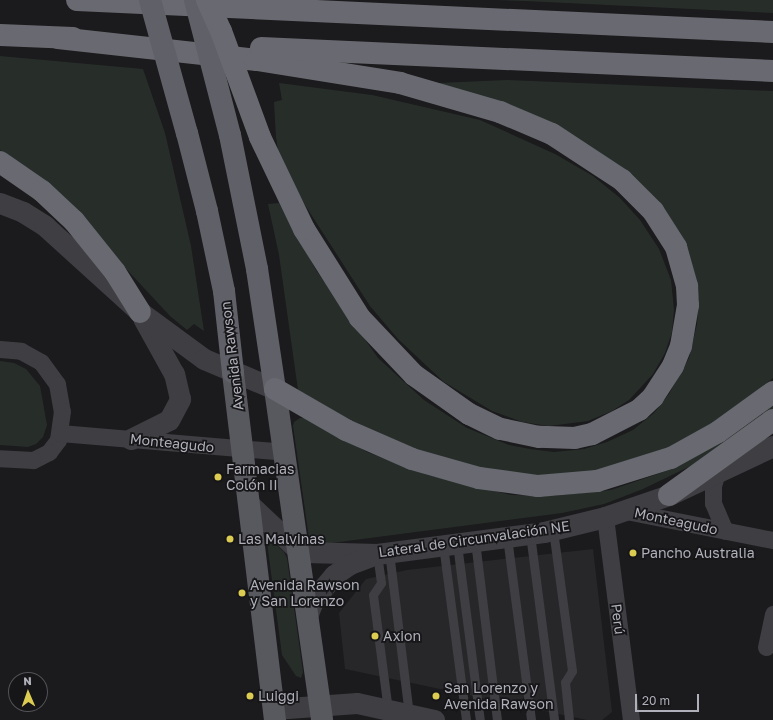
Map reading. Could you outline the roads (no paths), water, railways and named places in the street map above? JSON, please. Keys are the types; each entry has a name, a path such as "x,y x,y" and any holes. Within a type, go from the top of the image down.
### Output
{"highway":[{"path":"77,0 773,32"},
{"name":"Avenida Rawson","path":"150,0 208,211 224,291 234,373"},
{"path":"194,0 230,135 257,269 275,389 346,430 412,459 484,479 538,486 597,481 671,458 718,432 773,392"},
{"path":"58,38 257,60 400,83 493,110 552,134 622,180 653,211 676,247 687,286 688,305 682,346 673,366 653,397 639,410 592,434 558,439 526,435 500,429 468,414 414,375 360,318 304,229 260,137 208,0 279,9"},
{"path":"0,35 773,71"},
{"path":"0,162 42,191 74,222 115,272 140,312"},
{"path":"669,495 720,464 773,420"}],"main road":[{"name":"Avenida Rawson","path":"234,373 275,715"},
{"path":"275,389 320,713"}],"street":[{"path":"0,203 23,212 45,226 140,312 204,360 275,389"},
{"path":"131,439 169,420 180,399 174,374 140,312"},
{"path":"0,349 30,355 51,372 61,397 60,433 54,447 44,457 33,460 0,458"},
{"name":"Monteagudo","path":"60,433 243,450 284,452"},
{"path":"720,464 773,446"},
{"name":"Monteagudo","path":"720,464 713,503 725,531"},
{"name":"Lateral de Circunvalación NE","path":"249,504 297,549 311,554 383,553 553,530 626,511 669,495"},
{"name":"Monteagudo","path":"626,511 773,540"},
{"name":"Perú","path":"606,517 630,720"},
{"path":"307,616 314,599 334,575 350,564 383,553"},
{"path":"766,647 773,614"},
{"path":"275,715 320,713 357,703 434,720"}],"lane":[{"path":"553,530 572,671 565,682 570,720"},
{"path":"530,534 554,720"},
{"path":"507,537 531,720"},
{"path":"458,543 466,720"},
{"path":"458,543 480,720"},
{"path":"458,543 497,720"},
{"path":"383,553 381,583 373,595 388,710"},
{"path":"383,553 409,715"}],"place":[{"name":"Farmacias Colón II","path":"218,477"},
{"name":"Las Malvinas","path":"230,539"},
{"name":"Pancho Australia","path":"633,553"},
{"name":"Avenida Rawson y San Lorenzo","path":"242,593"},
{"name":"Axion","path":"375,636"},
{"name":"Luiggi","path":"250,696"},
{"name":"San Lorenzo y Avenida Rawson","path":"436,696"}]}
